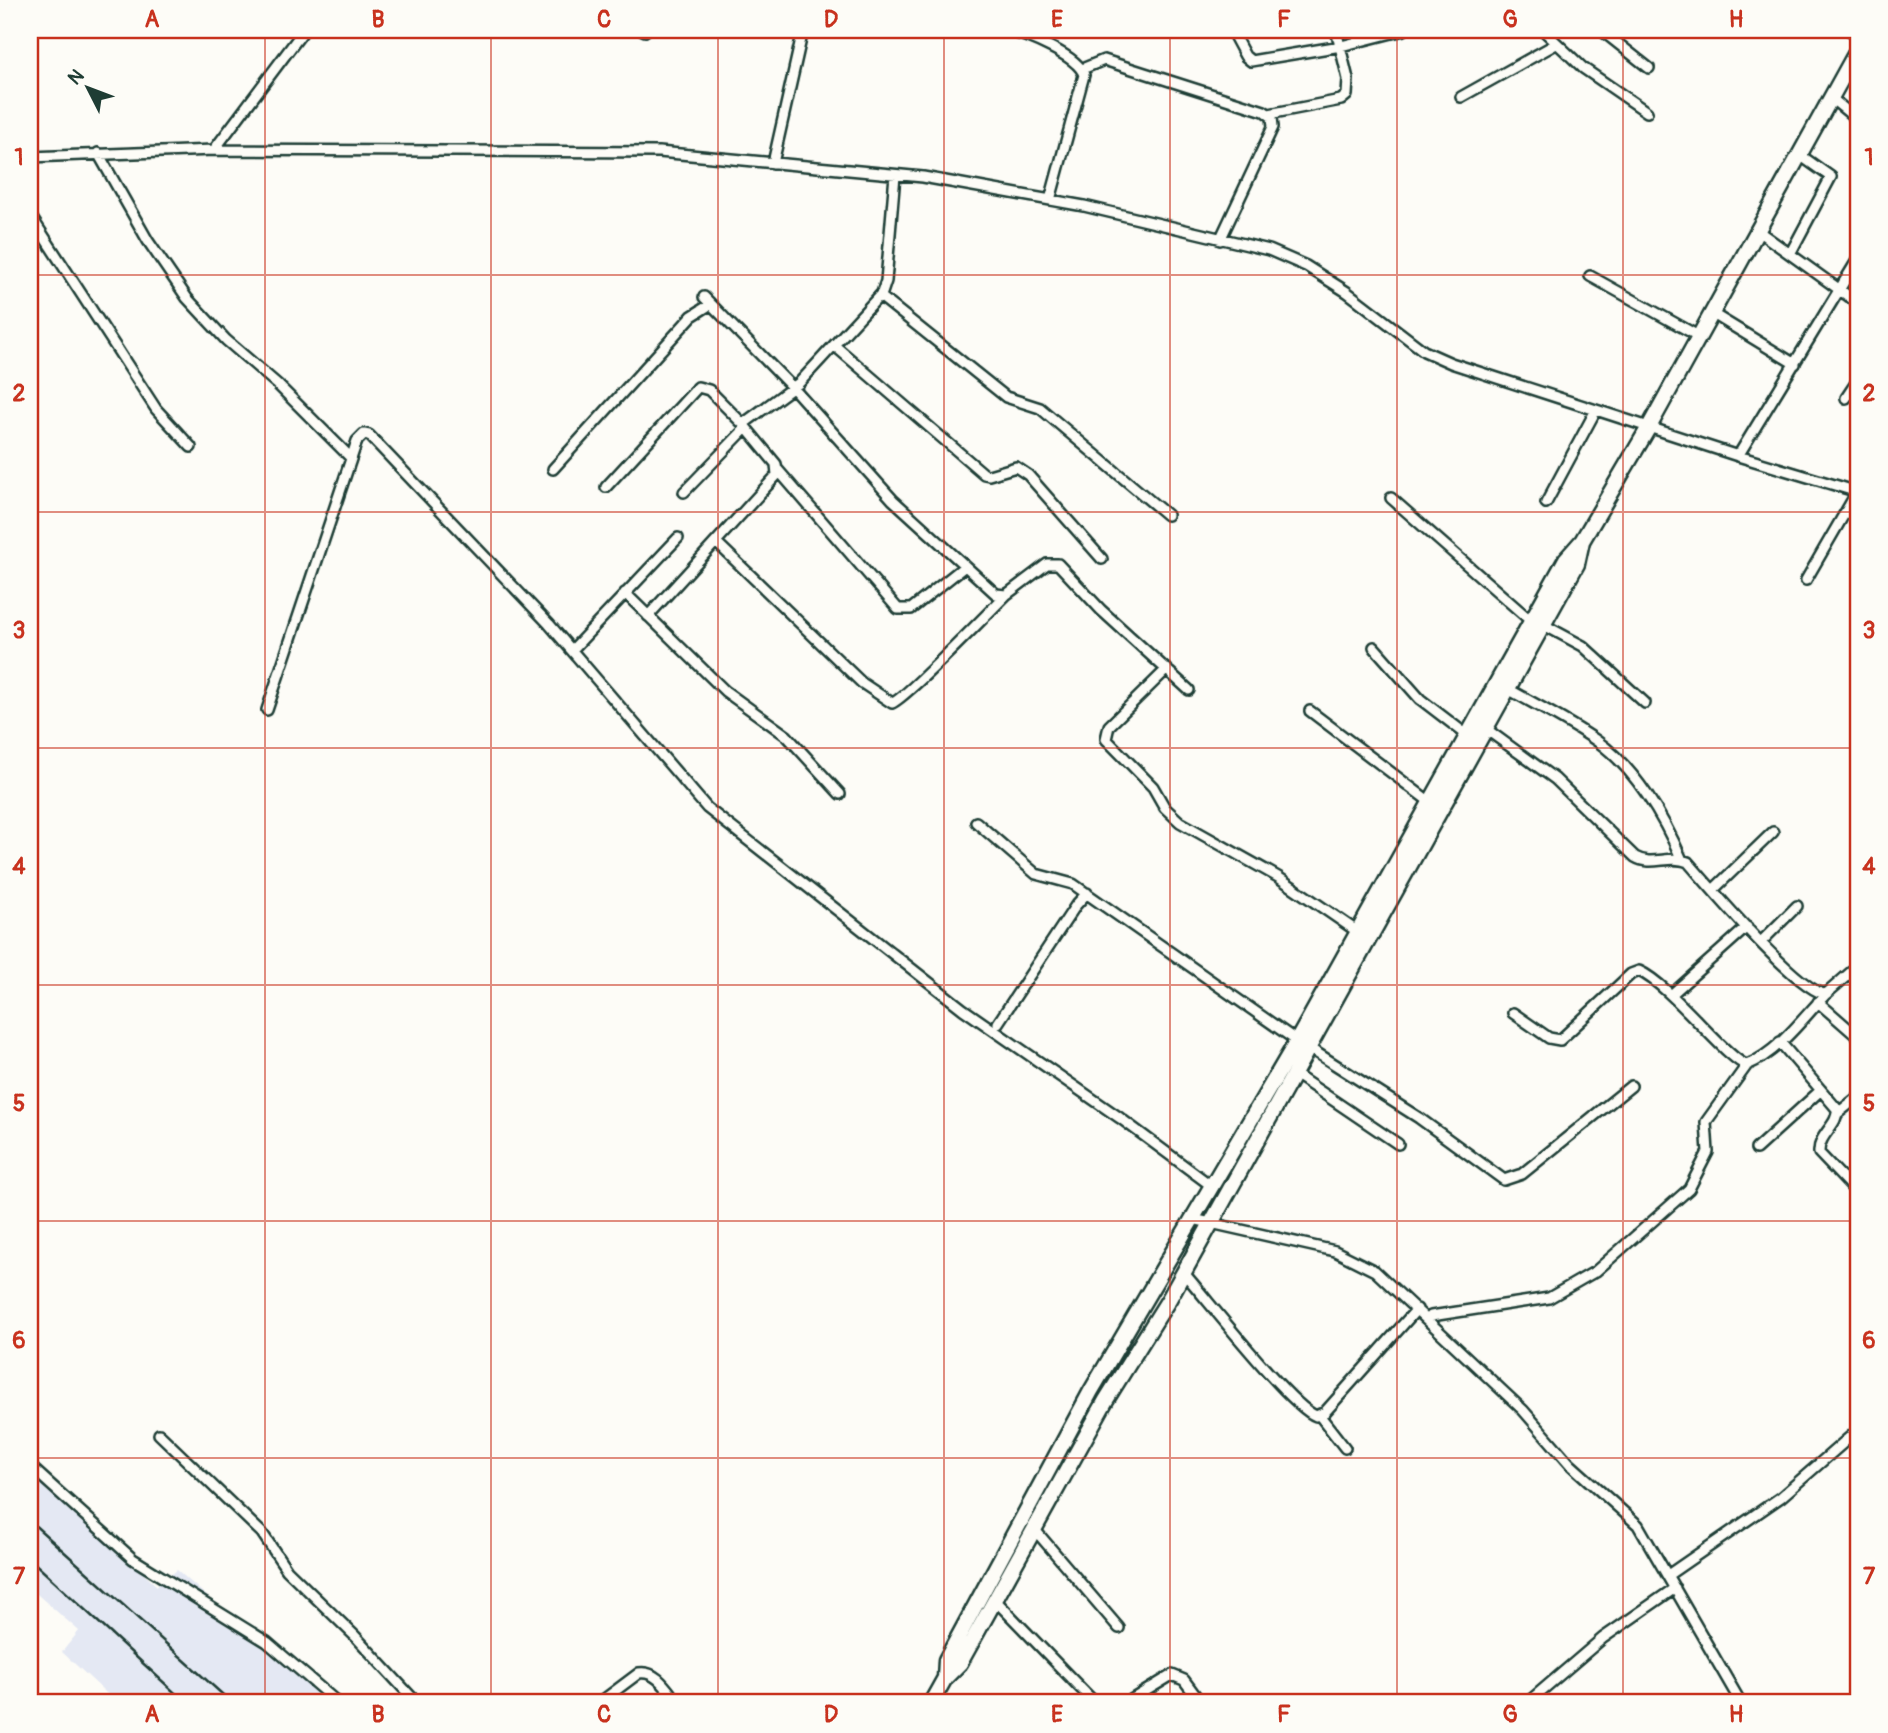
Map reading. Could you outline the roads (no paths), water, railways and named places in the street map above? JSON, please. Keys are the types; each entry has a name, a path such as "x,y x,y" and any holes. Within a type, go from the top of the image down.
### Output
{"main road":[{"path":"1316,1020 1358,932 1486,729 1508,688 1566,559 1583,541 1649,427 1858,49"},
{"path":"945,1678 946,1660 1091,1391 1193,1219 1303,1044 1436,806 1468,735 1537,623"},
{"path":"935,1700 945,1678 960,1663 1106,1400 1168,1299 1293,1073 1303,1044"}],"street":[{"path":"774,163 803,30"},
{"path":"1006,30 1030,36 1082,69"},
{"path":"1231,30 1245,56 1251,61 1341,46 1404,30"},
{"path":"1082,69 1104,60 1269,114 1345,98 1349,91 1336,30"},
{"path":"1601,30 1649,68"},
{"path":"1849,30 1858,35"},
{"path":"1546,31 1556,44 1589,73 1647,112"},
{"path":"214,149 299,32"},
{"path":"1461,97 1556,44"},
{"path":"1050,200 1080,95 1082,69"},
{"path":"1831,98 1858,120"},
{"path":"1220,240 1273,127 1269,114"},
{"path":"30,157 214,149 659,152 895,175 1050,200 1269,250 1306,266 1436,357 1857,492 1806,580"},
{"path":"98,153 148,242 187,298 226,340 277,384 351,458"},
{"path":"1790,254 1831,177 1800,155"},
{"path":"684,492 744,426 793,388 880,296 886,281 895,175"},
{"path":"30,215 156,409 191,447"},
{"path":"1758,231 1858,303"},
{"path":"1738,456 1858,259"},
{"path":"1590,276 1700,337"},
{"path":"880,296 1006,397 1040,408 1167,515"},
{"path":"553,469 707,300 793,388 893,500 996,594 1006,595"},
{"path":"1713,314 1796,364"},
{"path":"835,346 984,474 1016,467 1028,475 1102,559"},
{"path":"1846,398 1858,380"},
{"path":"606,487 698,387 709,390 744,426 778,470 898,609 911,609 965,566"},
{"path":"1545,503 1596,410"},
{"path":"267,710 351,458 360,436 369,435 572,650 641,727 697,798 716,815 963,1009 1120,1118 1213,1187"},
{"path":"648,616 772,482 778,470"},
{"path":"1391,498 1537,623 1583,646 1645,703"},
{"path":"572,650 678,538"},
{"path":"716,542 862,683 892,703 905,697 946,652 1006,595 1047,564 1058,564 1107,615 1189,690"},
{"path":"625,593 725,691 787,736 840,794"},
{"path":"1374,647 1420,699 1468,735"},
{"path":"1167,669 1109,726 1107,739 1153,787 1166,808 1180,822 1278,877 1358,932"},
{"path":"1508,688 1598,742 1622,764 1670,831 1682,860 1761,942 1808,986 1826,994"},
{"path":"1310,711 1436,806"},
{"path":"1486,729 1555,779 1634,857 1654,862 1682,860"},
{"path":"976,822 1036,874 1073,884 1303,1044 1419,1118 1504,1180 1522,1174 1631,1086"},
{"path":"1713,890 1773,832"},
{"path":"998,1023 1076,905 1087,894"},
{"path":"1761,942 1797,906"},
{"path":"1672,994 1747,926"},
{"path":"1431,1316 1549,1298 1596,1271 1689,1189 1708,1152 1706,1122 1747,1065 1780,1042 1826,994 1858,967"},
{"path":"1513,1013 1555,1041 1568,1035 1636,971 1644,973 1672,994 1735,1060 1747,1065"},
{"path":"1818,1002 1858,1037"},
{"path":"1780,1042 1838,1113"},
{"path":"1293,1073 1398,1144"},
{"path":"1756,1149 1821,1090"},
{"path":"1858,1097 1838,1113 1821,1138 1819,1153 1858,1194"},
{"path":"1193,1219 1354,1258 1376,1271 1523,1410 1570,1464 1633,1519 1647,1537 1741,1703"},
{"path":"1182,1272 1302,1407 1311,1415 1320,1416 1345,1448"},
{"path":"1320,1416 1417,1309"},
{"path":"1668,1575 1781,1497 1858,1430"},
{"path":"159,1434 262,1533 287,1570 417,1703"},
{"path":"30,1466 133,1559 267,1642 338,1703"},
{"path":"1035,1530 1119,1628"},
{"path":"1527,1703 1595,1644 1675,1588"},
{"path":"996,1601 1095,1703"},
{"path":"599,1703 639,1673 647,1672 656,1676 678,1703"},
{"path":"1126,1703 1172,1675 1184,1681 1201,1703"},
{"path":"923,1703 935,1700"}],"railway":[{"path":"30,1521 232,1703"},
{"path":"30,1559 186,1703"}]}
